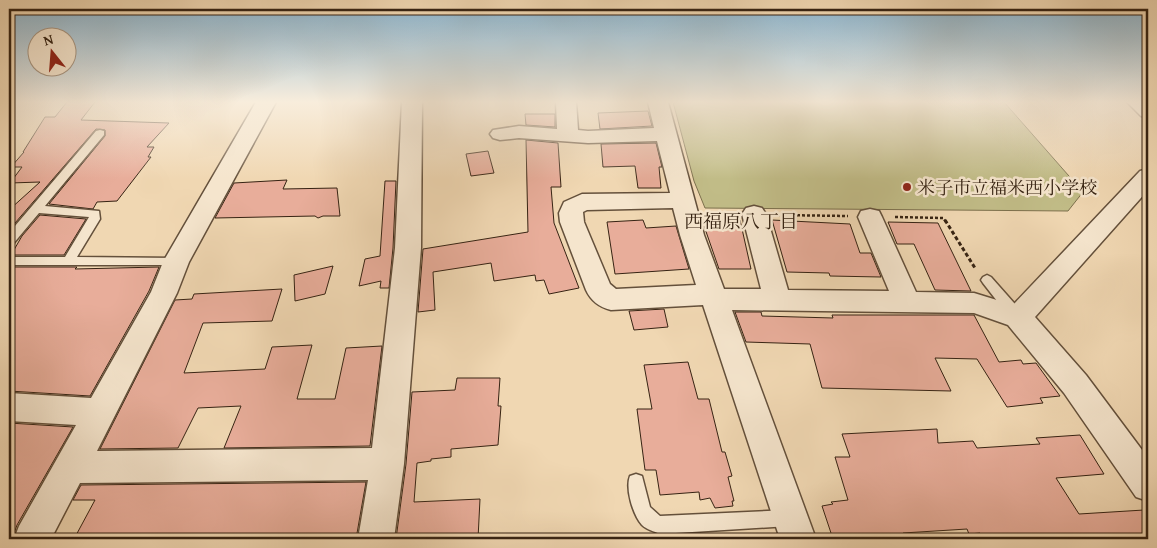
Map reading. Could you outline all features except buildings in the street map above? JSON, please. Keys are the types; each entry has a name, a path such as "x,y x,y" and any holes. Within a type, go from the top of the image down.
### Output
{"street":[{"path":"32,539 164,293 176,262 252,128"},
{"path":"376,539 387,464 408,248 411,128"},
{"path":"568,128 568,135"},
{"path":"664,128 692,235 794,528"},
{"path":"500,134 519,132 588,137 666,134"},
{"path":"1018,317 1148,176"},
{"path":"683,200 582,202 572,208 572,222 598,290 612,300 713,297 777,300 974,303 988,306 1018,317 1075,384 1148,485"},
{"path":"754,214 777,300"},
{"path":"870,217 907,302"},
{"path":"9,407 100,413"},
{"path":"70,467 387,464"}],"lane":[{"path":"9,241 100,133"},
{"path":"36,209 95,214 94,219 69,262"},
{"path":"9,261 176,262"},
{"path":"987,280 1018,317"},
{"path":"636,482 646,519 652,523 660,525 794,528"}],"shaded area":[{"name":"米子市立福米西小学校","path":"680,128 1026,128 1083,192 1068,211 705,208 694,181"}],"place":[{"name":"米子市立福米西小学校","path":"907,187"}],"district":[{"name":"西福原八丁目","path":"741,221"}]}
